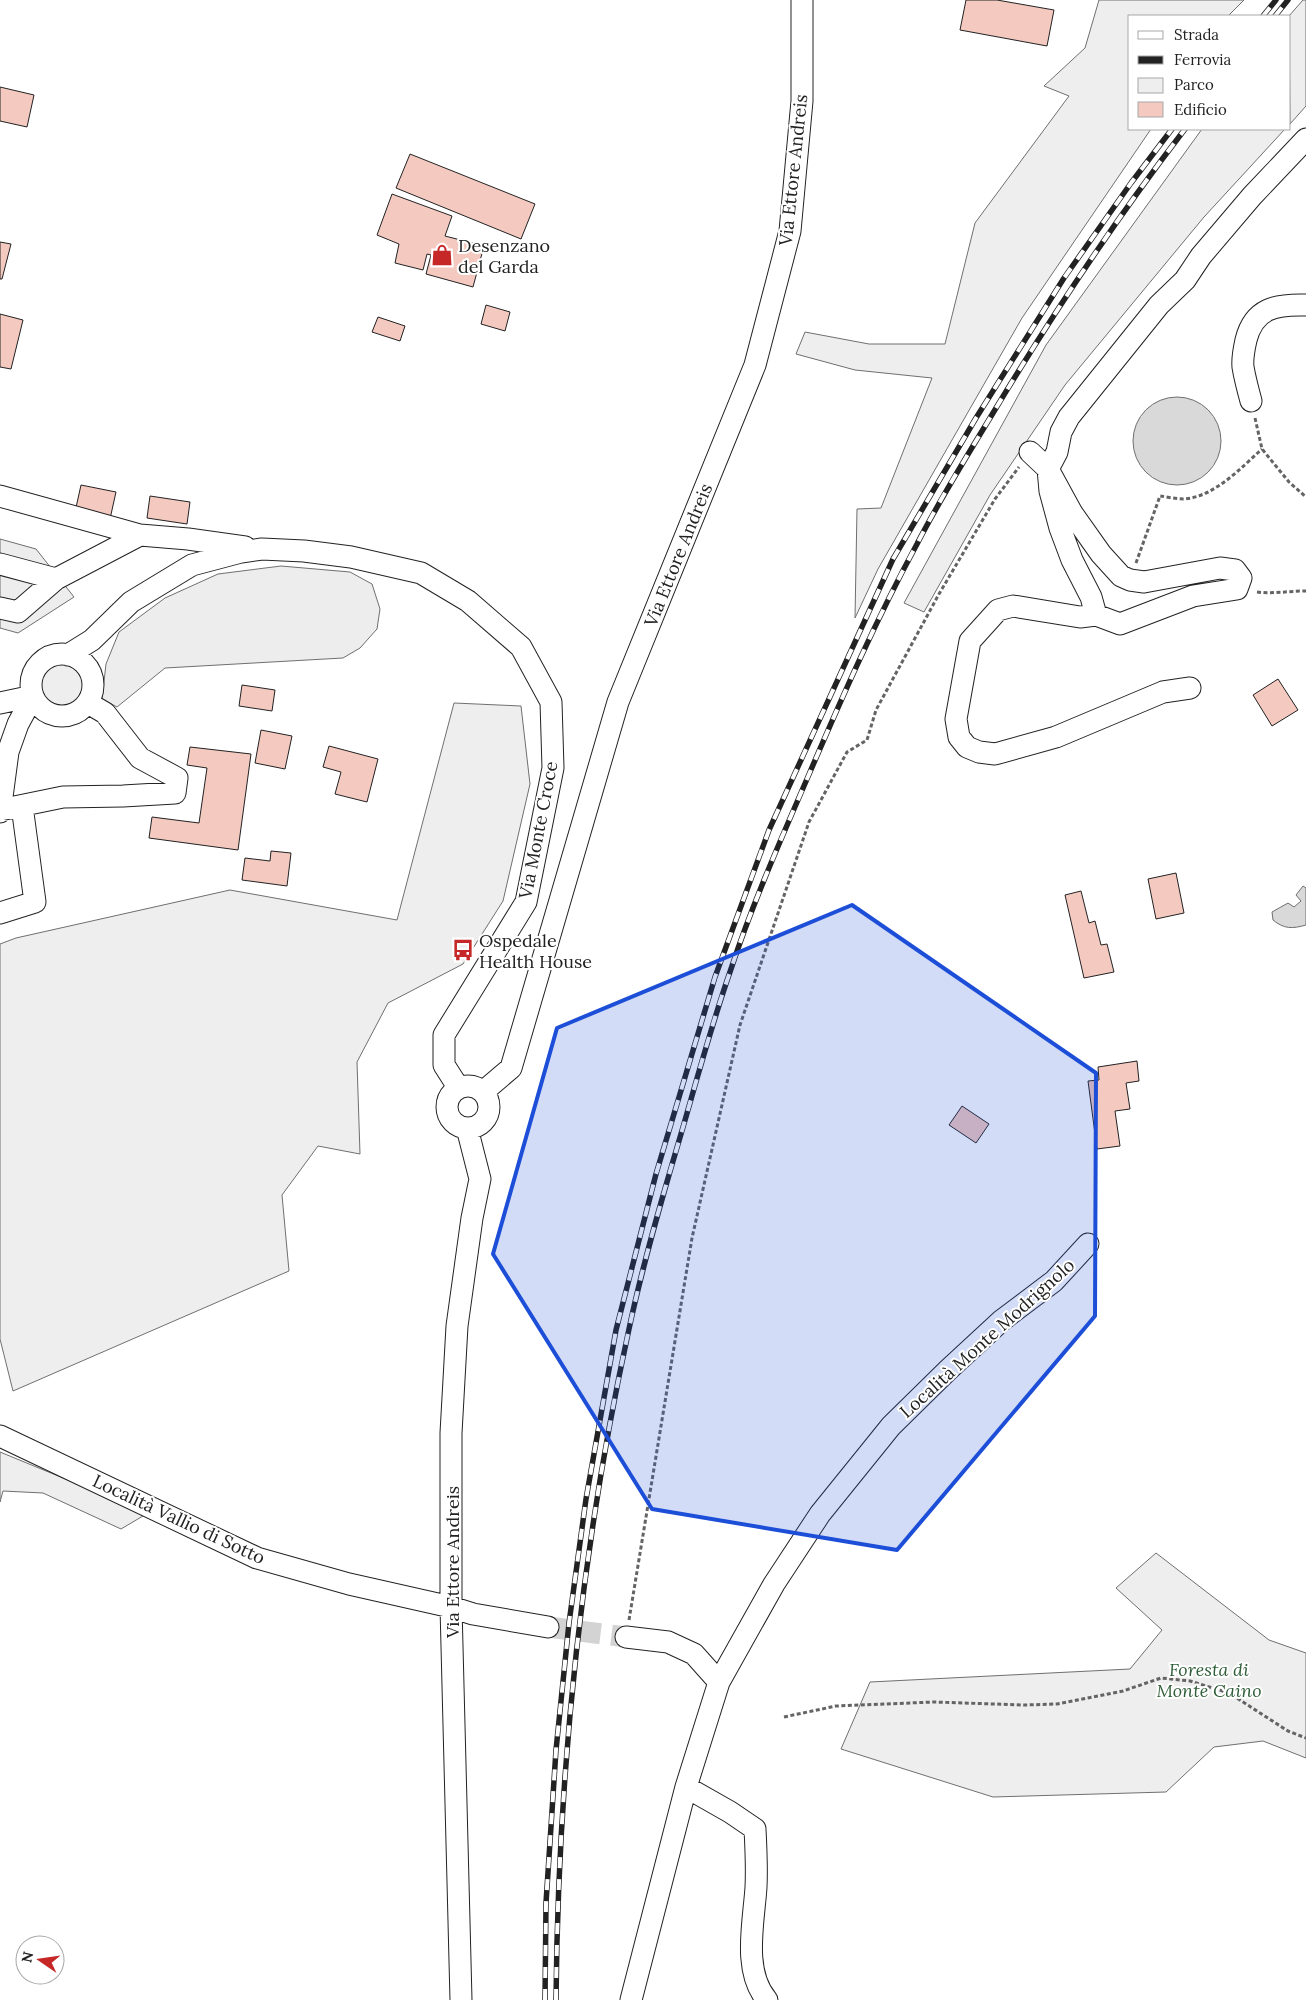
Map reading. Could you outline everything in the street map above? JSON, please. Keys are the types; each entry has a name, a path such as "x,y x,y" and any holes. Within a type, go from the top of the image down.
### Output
{"street":[{"name":"Via Ettore Andreis","path":"484,1091 511,1068 618,702 755,365 790,231 802,101 802,0"},
{"path":"1096,615 1091,597 1072,560 1060,528 1050,491 1048,469 1056,452 1061,432 1070,417 1159,305 1184,280 1201,256 1252,196 1306,139"},
{"path":"1251,402 1242,365 1247,336 1254,321 1269,308 1287,304 1306,305"},
{"path":"1030,452 1048,469 1072,513 1101,554 1121,576 1130,580 1144,582 1220,568 1235,570 1242,578 1237,589 1193,596 1120,624 1096,615 1080,617 1014,606 998,610 970,642 956,719 959,737 967,748 995,754 1056,737 1163,692 1190,688"},
{"path":"0,496 140,536 188,539 262,549"},
{"path":"0,608 18,612 56,579 140,536"},
{"name":"Via Monte Croce","path":"77,660 92,640 131,602 192,565 241,552 262,549 304,551 352,557 421,573 468,600 521,648 551,702 553,768 526,902 444,1035 444,1065 458,1088"},
{"path":"0,564 56,579"},
{"path":"33,696 18,724 8,752 0,811 63,797 176,793 177,778 140,758 100,697 90,671 77,660 52,656 44,660 32,677 33,696 41,709 49,714 66,717 100,697"},
{"path":"0,703 33,696"},
{"path":"18,724 49,714"},
{"path":"0,913 35,902 22,806"},
{"path":"467,1085 476,1086 484,1091 490,1107 488,1116 483,1122 476,1127 468,1128 460,1127 453,1122 448,1116 448,1100 452,1093 458,1088 467,1085"},
{"name":"Via Ettore Andreis","path":"461,2000 451,1607 451,1433 457,1326 472,1218 480,1180 468,1128"},
{"name":"Località Monte Modrignolo","path":"631,2000 686,1787 719,1682 774,1584 820,1514 891,1426 995,1327 1054,1281 1088,1244"},
{"name":"Località Vallio di Sotto","path":"0,1436 257,1558 349,1584 451,1607 473,1614 548,1627"},
{"path":"626,1637 668,1642 694,1654 719,1682"},
{"path":"686,1787 755,1829 756,1886 751,1937 755,1974 767,2000"}],"path":[{"path":"1251,402 1262,449 1289,482 1306,496"},
{"path":"1130,580 1160,496 1184,499 1208,492 1240,469 1262,449"},
{"path":"1237,589 1269,594 1287,591 1306,591"},
{"path":"626,1637 692,1238 740,1025 809,822 847,752 867,740"},
{"path":"784,1717 836,1706 934,1702 1024,1705 1057,1704 1123,1691 1161,1678 1190,1681 1229,1693 1288,1731 1306,1738"}],"highlighted area":[{"path":"852,905 1096,1073 1095,1316 897,1550 652,1509 493,1254 557,1028"}],"green space":[{"path":"1099,0 1244,0 1229,15 1128,15 1128,130 1150,130 1022,318 878,569 855,618 857,509 881,508 932,378 855,370 796,354 805,332 869,344 945,344 975,223 1069,96 1044,86 1085,48"},
{"path":"1303,0 1306,0 1306,106 1291,123 1291,15"},
{"path":"1201,130 1284,130 1204,217 1065,385 990,495 924,612 904,603 1046,345"},
{"path":"62,662 75,666 81,672 85,685 81,698 75,704 62,708 49,704 43,698 39,685 43,672 49,666"},
{"path":"454,703 521,706 530,784 503,901 463,964 388,1003 357,1062 360,1154 318,1146 282,1195 289,1271 13,1391 0,1339 0,944 16,938 230,890 397,920"},
{"path":"0,1452 148,1513 121,1529 43,1493 3,1491 0,1502"},
{"name":"Foresta di Monte Caino","path":"1156,1553 1269,1640 1306,1653 1306,1758 1263,1741 1214,1747 1166,1792 993,1797 841,1749 870,1682 1130,1669 1162,1630 1116,1588"}],"shaded area":[{"path":"1177,397 1194,400 1208,410 1218,424 1221,441 1218,458 1208,472 1194,482 1177,485 1160,482 1146,472 1136,458 1133,441 1136,424 1146,410 1160,400"},
{"path":"0,539 36,549 74,597 18,633 0,628"},
{"path":"281,566 350,572 372,584 380,609 377,629 360,648 343,658 165,668 117,707 102,699 106,664 119,632 165,598 218,574"},
{"path":"1303,886 1306,888 1306,925 1288,927 1273,920 1272,912 1288,903 1294,907 1301,901 1296,895"}],"building":[{"path":"966,0 997,0 1054,10 1047,46 960,30"},
{"path":"0,87 34,95 27,127 0,121"},
{"path":"410,154 535,204 521,239 396,188"},
{"path":"392,194 452,216 445,236 484,246 473,287 426,274 431,255 427,254 423,270 395,263 399,244 377,235"},
{"path":"0,242 11,244 2,279 0,279"},
{"path":"486,305 510,312 505,331 481,324"},
{"path":"0,314 23,320 11,369 0,367"},
{"path":"378,317 405,326 400,341 372,332"},
{"path":"81,485 116,492 110,519 75,512"},
{"path":"150,496 190,502 187,524 147,518"},
{"path":"1278,679 1298,710 1272,726 1253,695"},
{"path":"242,685 275,690 272,711 239,706"},
{"path":"261,730 292,736 285,769 255,763"},
{"path":"329,746 378,759 367,802 335,794 341,772 323,767"},
{"path":"190,747 251,754 238,850 149,838 152,817 199,823 207,768 187,765"},
{"path":"271,851 291,853 287,886 242,880 245,858 270,861"},
{"path":"1176,873 1184,913 1156,919 1148,879"},
{"path":"1081,891 1089,923 1095,921 1101,945 1107,944 1114,972 1084,978 1065,895"},
{"path":"1137,1061 1139,1081 1126,1083 1130,1109 1115,1111 1120,1146 1097,1149 1088,1081 1099,1080 1098,1067"},
{"path":"962,1106 989,1124 976,1143 949,1125"}],"tunnel":[{"path":"548,1627 626,1637"}],"railway":[{"path":"1264,15 1276,0"},
{"path":"1276,15 1288,0"},
{"path":"545,2000 546,1903 556,1750 569,1623 586,1499 616,1330 656,1174 715,977 769,830 893,559 976,418 1064,278 1171,130"},
{"path":"556,2000 558,1916 567,1747 585,1579 598,1495 612,1412 640,1280 724,989 758,894 835,714 874,628 926,527 973,445 1061,304 1109,233 1184,130"}],"place":[{"name":"Desenzano del Garda","path":"442,255"},
{"name":"Ospedale Health House","path":"463,950"}]}
